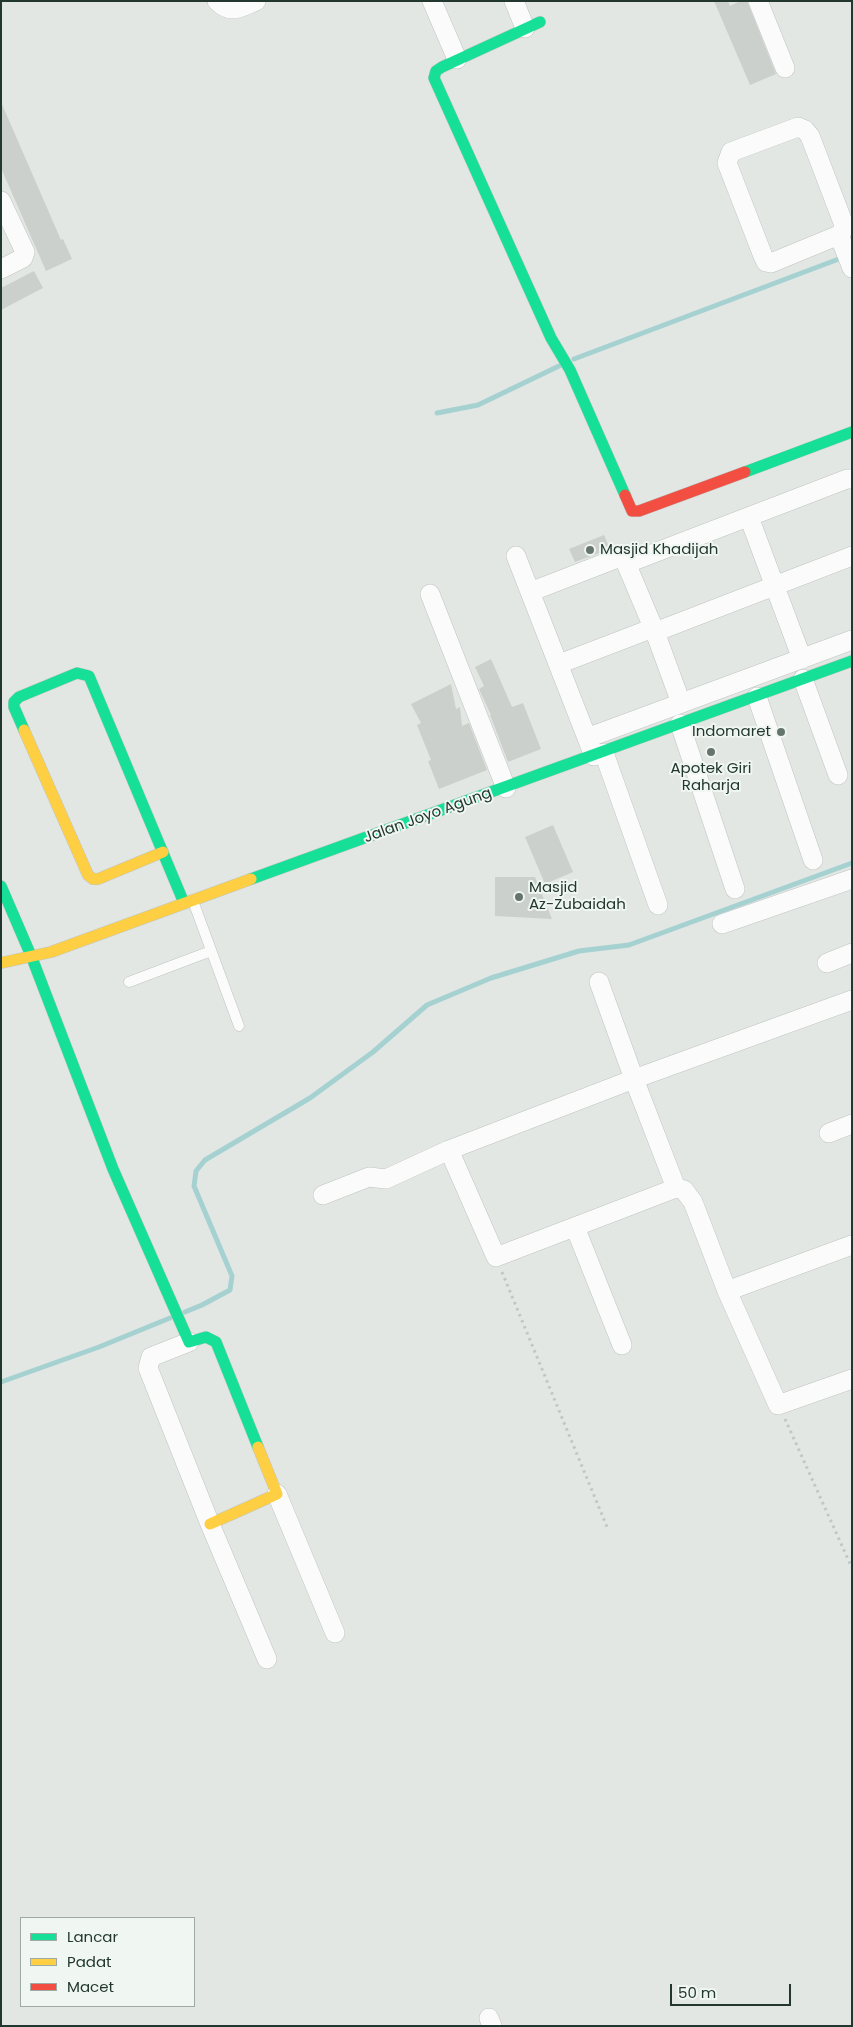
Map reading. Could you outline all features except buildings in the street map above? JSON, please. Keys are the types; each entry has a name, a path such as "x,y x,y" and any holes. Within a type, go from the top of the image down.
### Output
{"street":[{"path":"217,1 224,9 232,10 256,1"},
{"path":"432,1 457,59"},
{"path":"514,1 533,25 442,66 436,71 434,78 551,338 570,370 632,511 639,511 852,432"},
{"path":"758,1 785,68"},
{"path":"798,127 805,130 810,136 844,226 846,253 766,262 727,163 731,152 792,128 798,127"},
{"path":"1,201 23,246 24,252 23,258 1,269"},
{"path":"628,563 846,479 852,479"},
{"path":"749,517 802,659"},
{"path":"516,556 588,738 599,755 658,905"},
{"path":"530,592 624,556 681,703"},
{"path":"558,664 852,556"},
{"path":"430,594 506,788"},
{"path":"588,738 852,640"},
{"name":"Jalan Joyo Agung","path":"1,963 32,958 51,952 599,755 852,661"},
{"path":"163,852 98,879 93,879 88,875 14,707 14,702 19,697 77,673 89,676 163,852 188,902"},
{"path":"804,679 838,776"},
{"path":"757,697 812,860"},
{"path":"680,724 735,889"},
{"path":"722,924 852,879"},
{"path":"1,886 32,958 113,1169 189,1342"},
{"path":"826,963 852,954"},
{"path":"599,982 634,1080 676,1188"},
{"path":"323,1195 369,1177 386,1178 449,1150 852,1000"},
{"path":"829,1133 852,1124"},
{"path":"449,1150 496,1257 676,1188 684,1190 693,1202 727,1291 778,1405 852,1379"},
{"path":"575,1227 622,1345"},
{"path":"727,1291 852,1245"},
{"path":"266,1659 148,1368 151,1357 189,1342 205,1336 216,1342 276,1494 335,1633"},
{"path":"210,1524 276,1494"}],"lane":[{"path":"188,902 211,951 239,1026"},
{"path":"129,982 211,951"}],"path":[{"path":"496,1257 607,1527"},
{"path":"778,1405 852,1568"}],"waterway":[{"path":"574,359 844,257"},
{"path":"437,413 478,405 559,366"},
{"path":"185,1312 230,1290 232,1276 194,1186 196,1171 205,1160 310,1098 373,1052 427,1005 491,978 579,951 629,945 852,863"},
{"path":"1,1382 99,1347 170,1318"}],"traffic: fast":[{"path":"540,22 442,67 436,71 434,78 551,338 570,370 625,495"},
{"path":"745,472 852,432"},
{"path":"251,879 852,661"},
{"path":"24,730 14,707 14,702 19,697 77,673 89,676 184,903"},
{"path":"1,886 32,958 113,1169 189,1342 206,1337 216,1342 258,1447"}],"traffic: slow":[{"path":"24,730 88,875 93,879 98,879 163,852"},
{"path":"1,963 51,952 251,879"},
{"path":"210,1524 277,1494 258,1447"}],"traffic: jam":[{"path":"625,495 632,511 639,511 745,472"}],"place":[{"name":"Masjid Khadijah","path":"590,550"},
{"name":"Indomaret","path":"781,732"},
{"name":"Apotek Giri Raharja","path":"711,752"},
{"name":"Masjid Az-Zubaidah","path":"519,897"}]}
